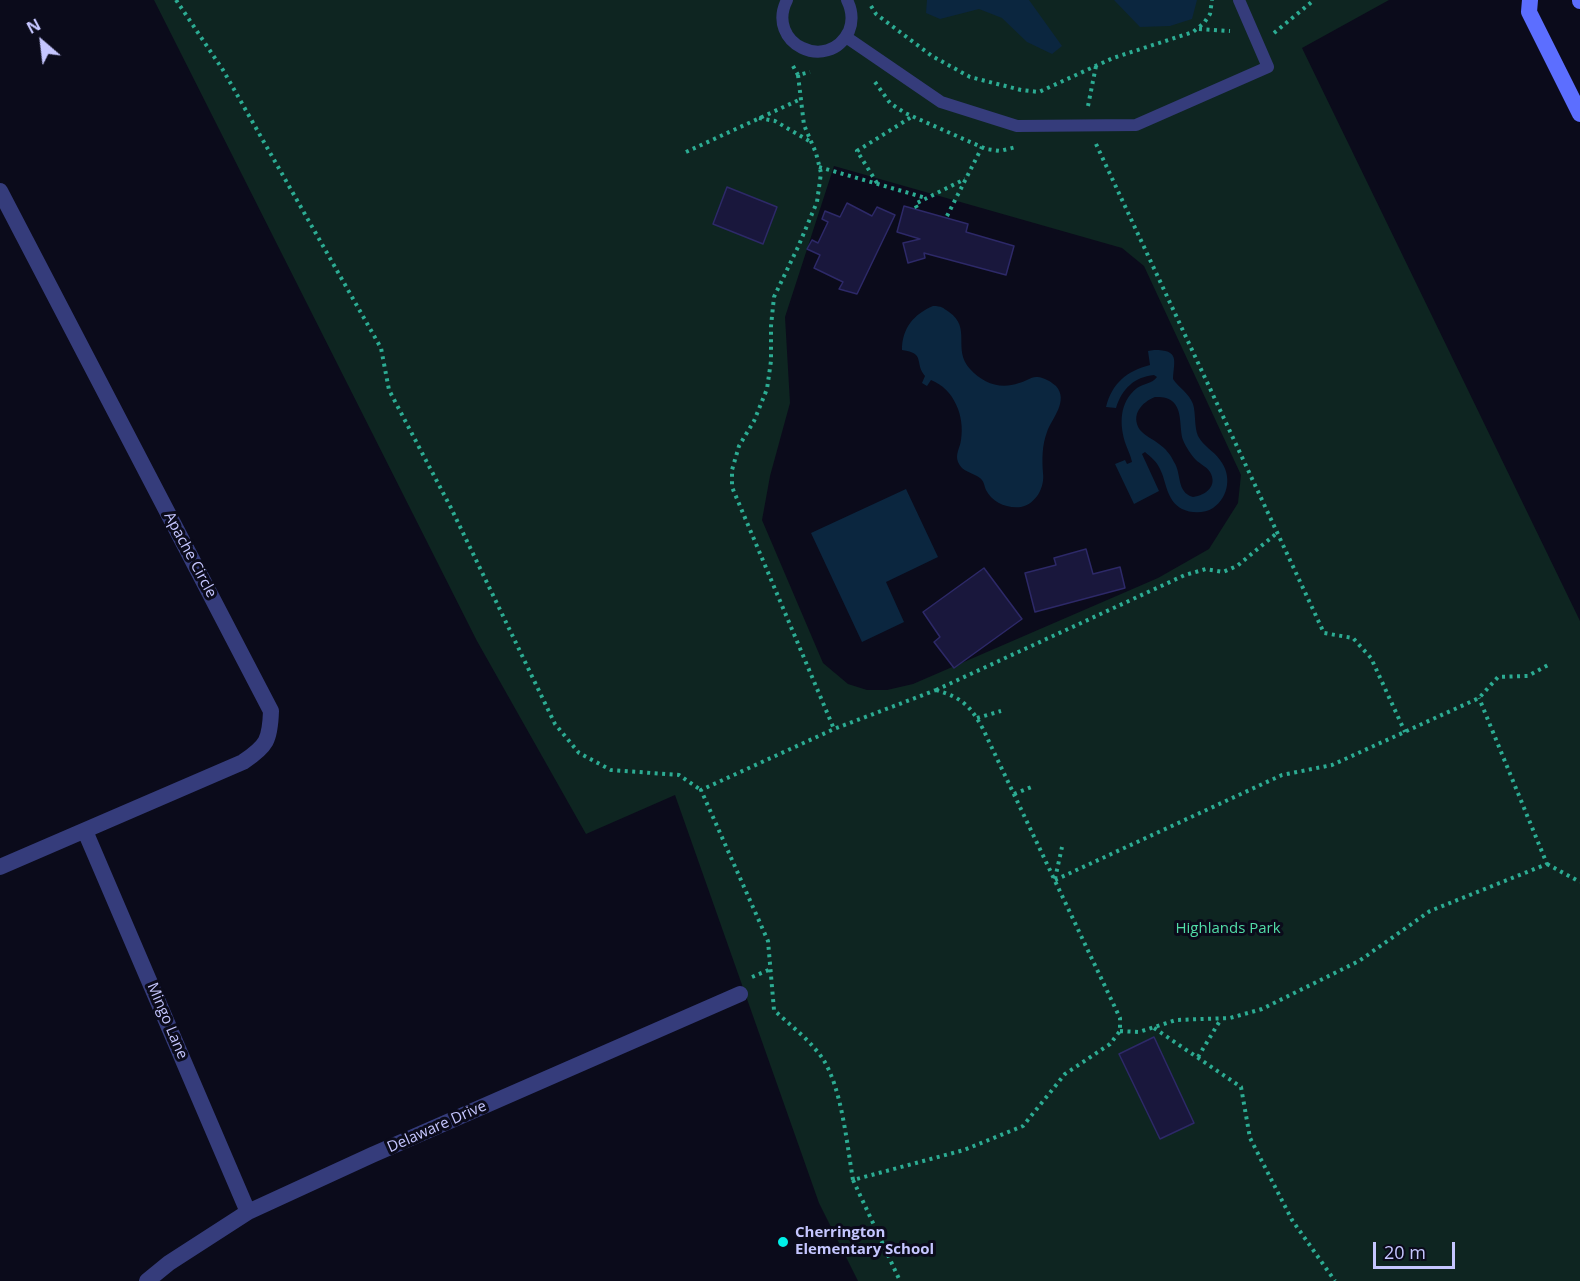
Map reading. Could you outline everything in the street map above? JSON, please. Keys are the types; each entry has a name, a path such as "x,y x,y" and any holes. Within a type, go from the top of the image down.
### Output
{"main road":[{"path":"1530,0 1529,12 1580,114"}],"street":[{"name":"Apache Circle","path":"0,191 271,711 270,732 260,750 243,762 0,867"},
{"name":"Mingo Lane","path":"85,831 248,1212"},
{"name":"Delaware Drive","path":"147,1281 169,1263 248,1212 740,994"}],"lane":[{"path":"787,0 782,17 789,38 797,46 818,52 838,45 846,37 851,26 852,14 847,0"},
{"path":"846,37 941,102 1017,126 1136,125 1268,67 1239,0"}],"path":[{"path":"176,0 223,70 381,348 389,390 451,508 555,724 579,753 611,770 679,775 701,790 768,941 774,1010 823,1060 839,1098 853,1180 900,1281"},
{"path":"867,0 876,14 885,21 932,56 970,77 1021,90 1039,92 1113,58 1193,32 1204,23 1210,14 1212,0"},
{"path":"1096,66 1089,99 1087,126 1324,633 1353,638 1371,658 1405,732"},
{"path":"798,75 804,125 821,173 817,202 774,297 771,361 767,389 754,421 739,446 732,470 732,487 834,729"},
{"path":"686,152 801,99"},
{"path":"877,184 857,151 913,116"},
{"path":"759,118 775,121 811,142"},
{"path":"947,216 982,147"},
{"path":"819,167 926,198"},
{"path":"917,208 915,204 965,179"},
{"path":"701,790 834,729 936,690 1185,575 1206,569 1222,572 1237,566 1277,533"},
{"path":"1054,880 1282,775 1332,765 1405,732 1479,698 1498,677 1528,676 1548,665"},
{"path":"853,1180 964,1150 1023,1126 1065,1074 1110,1044 1120,1031 1120,1018 977,718 955,696 936,690"},
{"path":"1479,698 1547,864 1580,882"},
{"path":"977,718 1001,711"},
{"path":"1014,794 1034,786"},
{"path":"1054,880 1062,847"},
{"path":"1120,1031 1139,1032 1176,1020 1230,1018 1262,1009 1359,961 1430,911 1547,864"},
{"path":"1198,1057 1221,1019"},
{"path":"1153,1028 1241,1087 1250,1138 1292,1220 1335,1281"}],"green space":[{"name":"Highlands Park","path":"154,0 1389,0 1302,48 1580,621 1580,1281 858,1281 819,1203 675,795 586,834 477,641","holes":["834,166 1122,248 1144,266 1241,475 1238,503 1209,549 1158,578 913,684 887,690 867,690 848,684 823,663 762,520 770,476 790,403 785,317"]}],"water":[{"path":"927,0 1029,0 1062,46 1052,54 1027,42 1002,18 979,9 940,19 926,13"},
{"path":"1114,0 1197,0 1192,19 1170,26 1140,27"},
{"path":"933,306 942,308 956,318 961,332 962,354 970,369 980,378 992,384 1005,386 1032,378 1044,378 1056,386 1060,392 1060,403 1044,442 1043,484 1035,499 1026,505 1010,507 996,501 986,490 981,479 960,465 957,456 962,431 956,404 939,384 931,380 927,386 922,383 925,376 917,356 902,350 904,335 910,323 920,313"},
{"path":"1162,350 1174,357 1173,379 1193,404 1198,436 1224,466 1227,486 1223,498 1209,510 1193,512 1177,505 1170,496 1159,466 1145,452 1142,454 1159,491 1134,504 1115,464 1125,460 1127,464 1132,462 1122,430 1122,414 1127,400 1137,388 1157,377 1154,375 1140,378 1125,390 1116,408 1106,407 1112,391 1122,379 1150,365 1148,351","holes":["1155,397 1172,401 1178,409 1183,440 1194,458 1210,472 1212,477 1212,486 1206,492 1193,497 1188,495 1182,487 1170,454 1140,430 1136,419 1137,414 1146,402"]},
{"path":"906,489 938,557 886,582 904,622 862,642 811,533"}],"building":[{"path":"727,187 777,207 763,244 713,224"},
{"path":"847,203 872,216 877,207 895,215 857,294 839,289 843,282 814,268 820,255 807,249 812,240 818,243 828,222 822,219 825,211 840,217"},
{"path":"904,206 968,224 966,232 1014,246 1006,275 924,253 925,258 908,263 903,243 920,239 897,232"},
{"path":"1086,549 1093,574 1120,567 1125,588 1035,612 1025,573 1056,565 1054,558"},
{"path":"984,568 1022,619 954,668 934,642 940,637 923,612"},
{"path":"1154,1037 1194,1123 1160,1139 1119,1054"}],"place":[{"name":"Cherrington Elementary School","path":"783,1242"}]}
